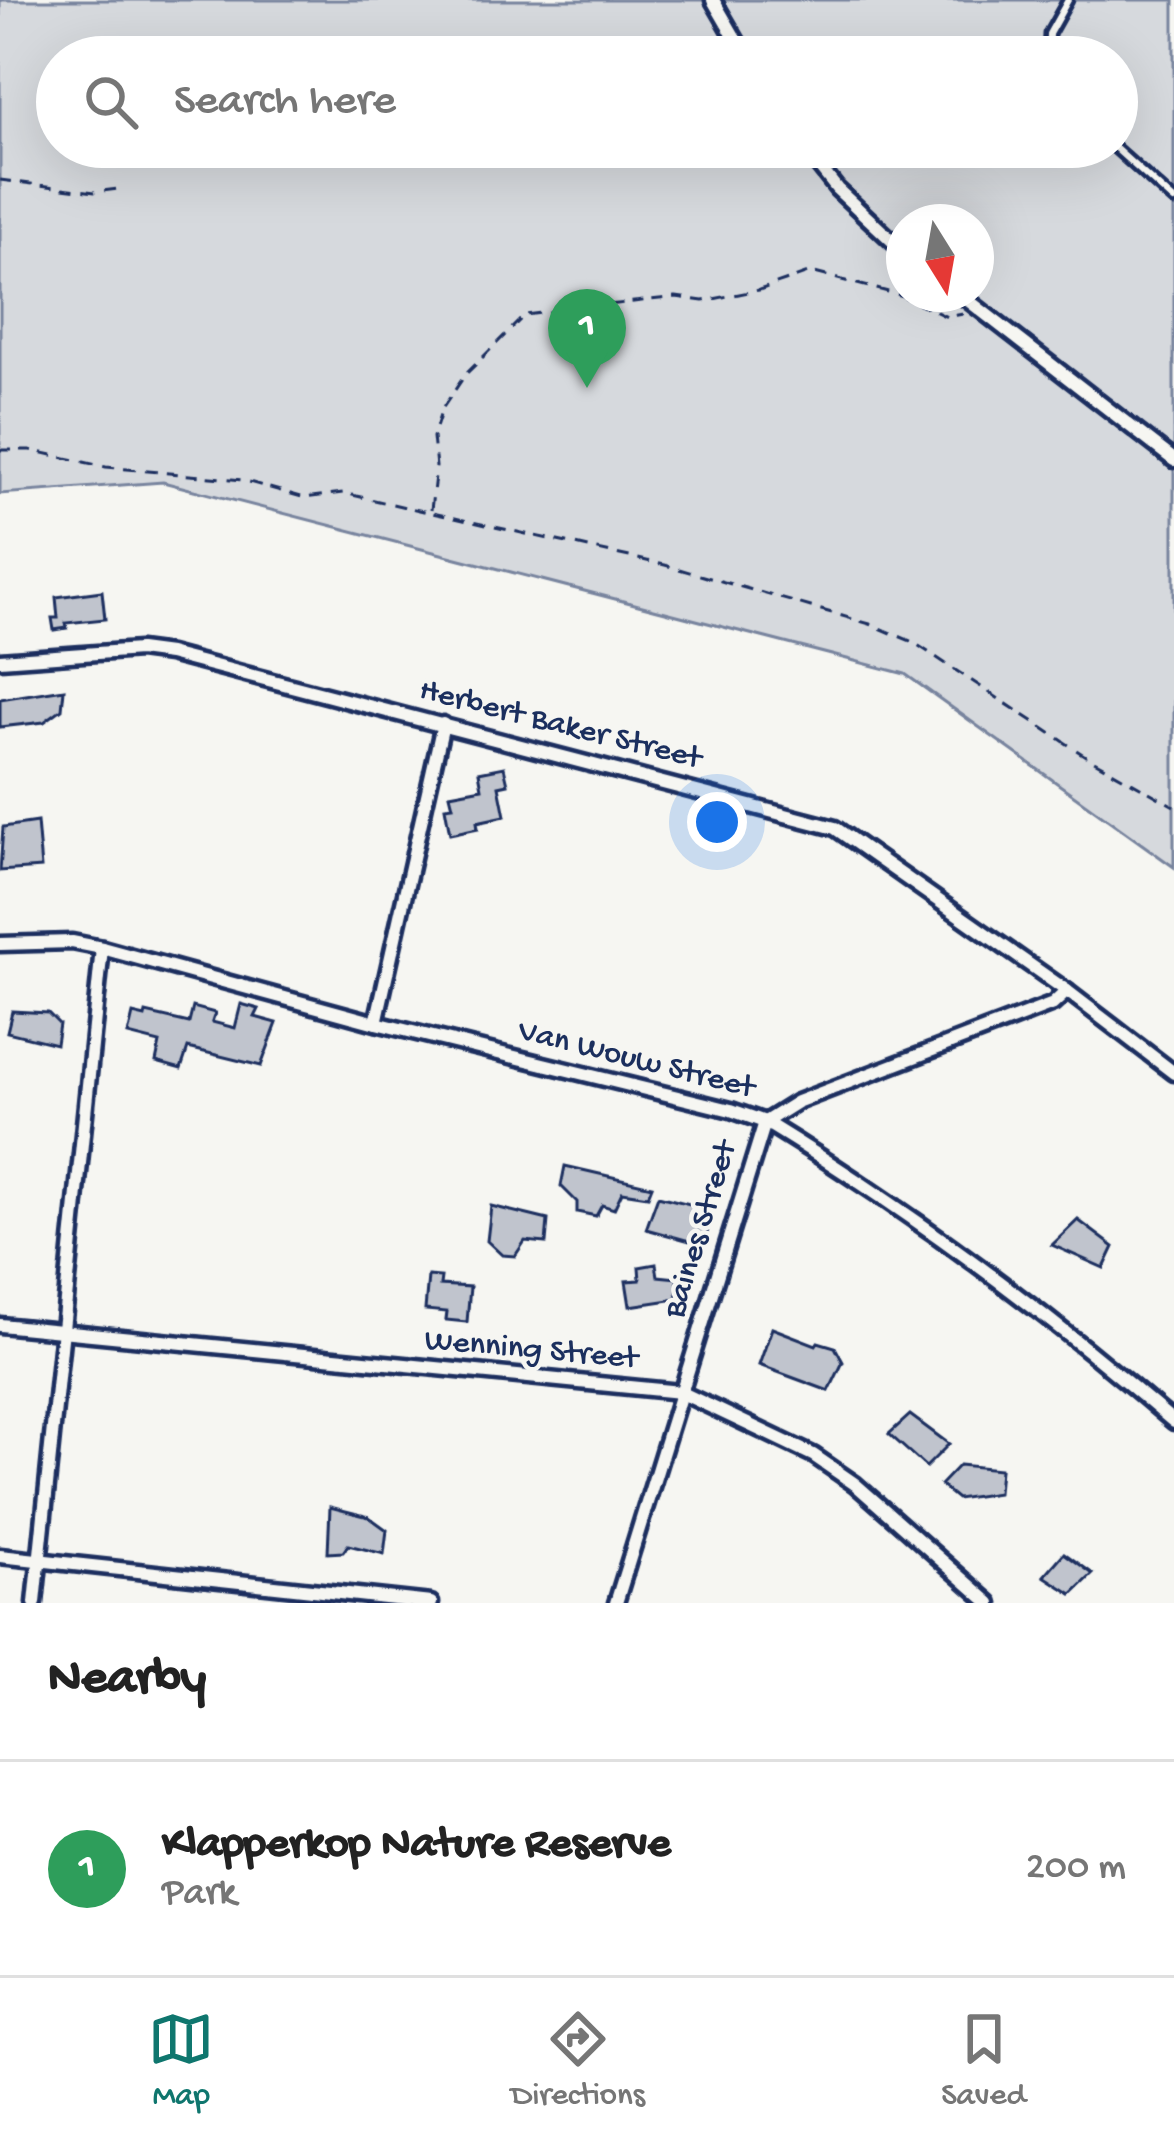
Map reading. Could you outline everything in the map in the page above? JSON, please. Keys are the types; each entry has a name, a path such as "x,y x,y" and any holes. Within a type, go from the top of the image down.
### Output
{"street":[{"path":"713,0 734,36"},
{"path":"820,168 886,235"},
{"path":"982,312 1174,460"},
{"name":"Herbert Baker Street","path":"0,660 139,650 169,654 835,827 1174,1073"},
{"path":"376,1023 443,724"},
{"name":"Van Wouw Street","path":"0,944 72,942 765,1122 1003,1283 1174,1422"},
{"path":"35,1603 102,949"},
{"name":"Baines Street","path":"616,1603 765,1122 796,1102 1053,1004 1066,992"},
{"name":"Wenning Street","path":"0,1325 680,1392 813,1456 855,1484 990,1603"},
{"path":"0,1556 430,1603"}],"lane":[{"path":"1049,36 1068,0"},
{"path":"1137,168 1174,201"}],"path":[{"path":"0,180 94,192 125,188"},
{"path":"430,511 436,467 433,437 442,409 465,376 525,314 676,297 703,301 759,290 812,272 899,295 947,317 968,314"},
{"path":"0,450 30,450 106,466 242,480 305,498 343,493 665,565 870,624 913,642 1087,757 1174,806"}],"shaded area":[{"path":"0,0 1174,0 1174,867 905,674 163,482 0,494"}],"building":[{"path":"102,591 105,619 66,623 67,628 54,630 56,597"},
{"path":"64,689 62,709 44,722 0,727 0,699"},
{"path":"504,767 508,784 499,786 505,816 450,834 445,807 453,806 450,794 482,788 479,772"},
{"path":"37,822 41,868 0,871 3,827"},
{"path":"241,1004 259,1009 255,1017 277,1023 261,1066 188,1048 181,1069 156,1062 160,1043 128,1035 133,1014 189,1023 193,1007 215,1013 212,1022 235,1028"},
{"path":"12,1011 48,1013 59,1024 56,1044 7,1032"},
{"path":"565,1166 652,1186 648,1196 622,1192 614,1209 602,1205 596,1216 577,1212 577,1202 561,1186"},
{"path":"658,1196 698,1206 696,1219 709,1225 704,1245 646,1229"},
{"path":"491,1206 548,1220 546,1243 525,1241 515,1256 502,1255 487,1241"},
{"path":"1078,1220 1114,1247 1104,1268 1052,1245"},
{"path":"656,1264 658,1276 678,1278 677,1299 630,1306 626,1281 640,1280 639,1267"},
{"path":"428,1276 441,1277 440,1285 470,1287 467,1322 446,1320 447,1312 425,1310"},
{"path":"772,1328 835,1347 843,1362 829,1391 759,1365"},
{"path":"910,1415 949,1444 926,1467 889,1434"},
{"path":"959,1465 1000,1469 998,1493 957,1499 940,1485"},
{"path":"330,1507 369,1517 387,1530 384,1554 348,1545 343,1552 328,1553"},
{"path":"1064,1553 1093,1574 1072,1594 1044,1576"}],"place":[{"name":"Klapperkop Nature Reserve","path":"587,388"}]}
